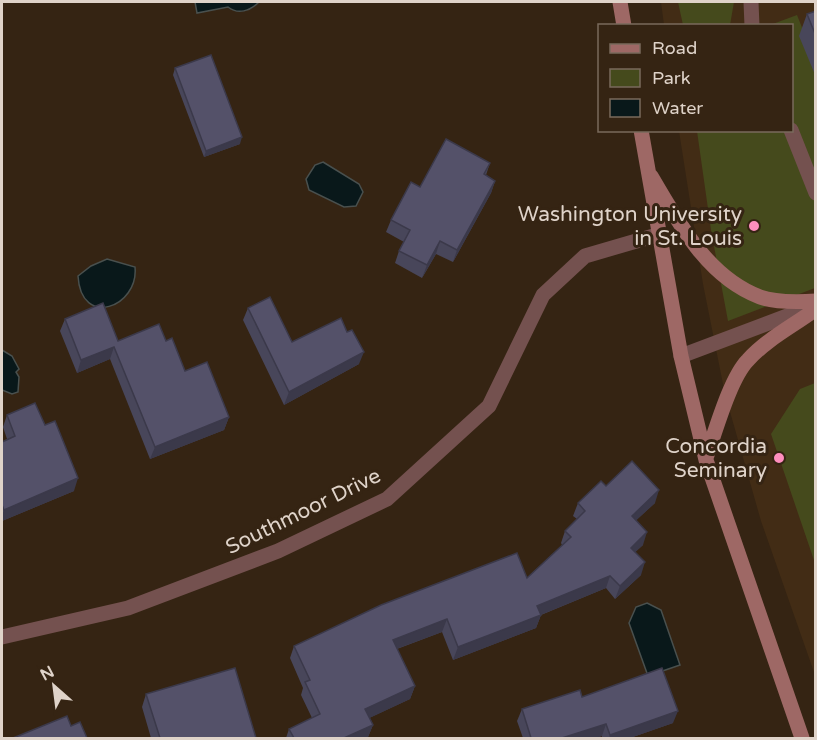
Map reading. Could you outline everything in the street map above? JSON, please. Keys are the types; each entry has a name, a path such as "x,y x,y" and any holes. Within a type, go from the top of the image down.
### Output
{"main road":[{"path":"620,2 624,24"},
{"path":"641,132 657,235 681,356 706,460 802,738"},
{"path":"647,169 699,252 734,284 762,298 816,305"},
{"path":"706,460 724,407 746,361 816,305"}],"street":[{"path":"752,2 752,24"},
{"path":"792,132 816,193"},
{"name":"Southmoor Drive","path":"2,637 128,608 278,551 387,499 489,406 543,296 585,256 657,235"},
{"path":"681,356 816,305"}],"shaded area":[{"name":"Washington University in St. Louis","path":"661,2 815,2 815,675 761,521 725,394 703,284 679,132 793,132 793,24 664,24"}],"green space":[{"path":"678,2 734,2 730,24 683,24"},
{"path":"797,15 815,60 815,288 728,321 711,230 697,132 793,132 793,24 773,24"},
{"path":"816,383 815,563 771,434 800,389"}],"water":[{"path":"195,2 259,2 244,11 236,11 228,7 197,13"},
{"path":"323,162 359,184 363,192 356,206 344,207 309,190 306,179 315,165"},
{"path":"107,259 135,267 134,281 128,293 120,301 109,306 98,307 89,303 81,292 78,276 91,266"},
{"path":"2,350 12,356 19,369 16,372 19,377 18,392 12,394 2,390"},
{"path":"647,603 661,610 680,665 648,676 629,623 636,607"}],"building":[{"path":"816,11 816,36 807,14"},
{"path":"211,55 242,137 206,151 175,68"},
{"path":"446,139 490,163 484,174 495,181 457,250 440,241 427,265 399,251 410,230 391,220 411,182 420,187"},
{"path":"270,297 292,342 341,318 347,332 352,330 364,352 289,392 248,308"},
{"path":"103,303 118,341 159,324 166,341 172,338 185,371 207,362 229,417 155,447 114,347 81,360 65,319"},
{"path":"35,403 45,425 55,421 78,478 4,510 2,505 2,442 15,436 7,415"},
{"path":"632,461 659,490 632,516 647,532 631,548 645,562 620,586 610,576 537,606 541,615 458,647 447,619 393,640 415,686 365,709 373,725 344,738 294,738 289,729 320,714 305,682 310,680 294,646 381,605 517,553 527,578 571,537 565,531 585,511 578,503 601,481 606,486"},
{"path":"235,668 256,738 160,738 146,694"},
{"path":"662,668 678,711 610,735 606,724 562,738 531,738 522,709 580,690 582,697"},
{"path":"67,716 71,726 80,722 87,738 13,738"}],"place":[{"name":"Washington University in St. Louis","path":"754,226"},
{"name":"Concordia Seminary","path":"779,458"}]}
